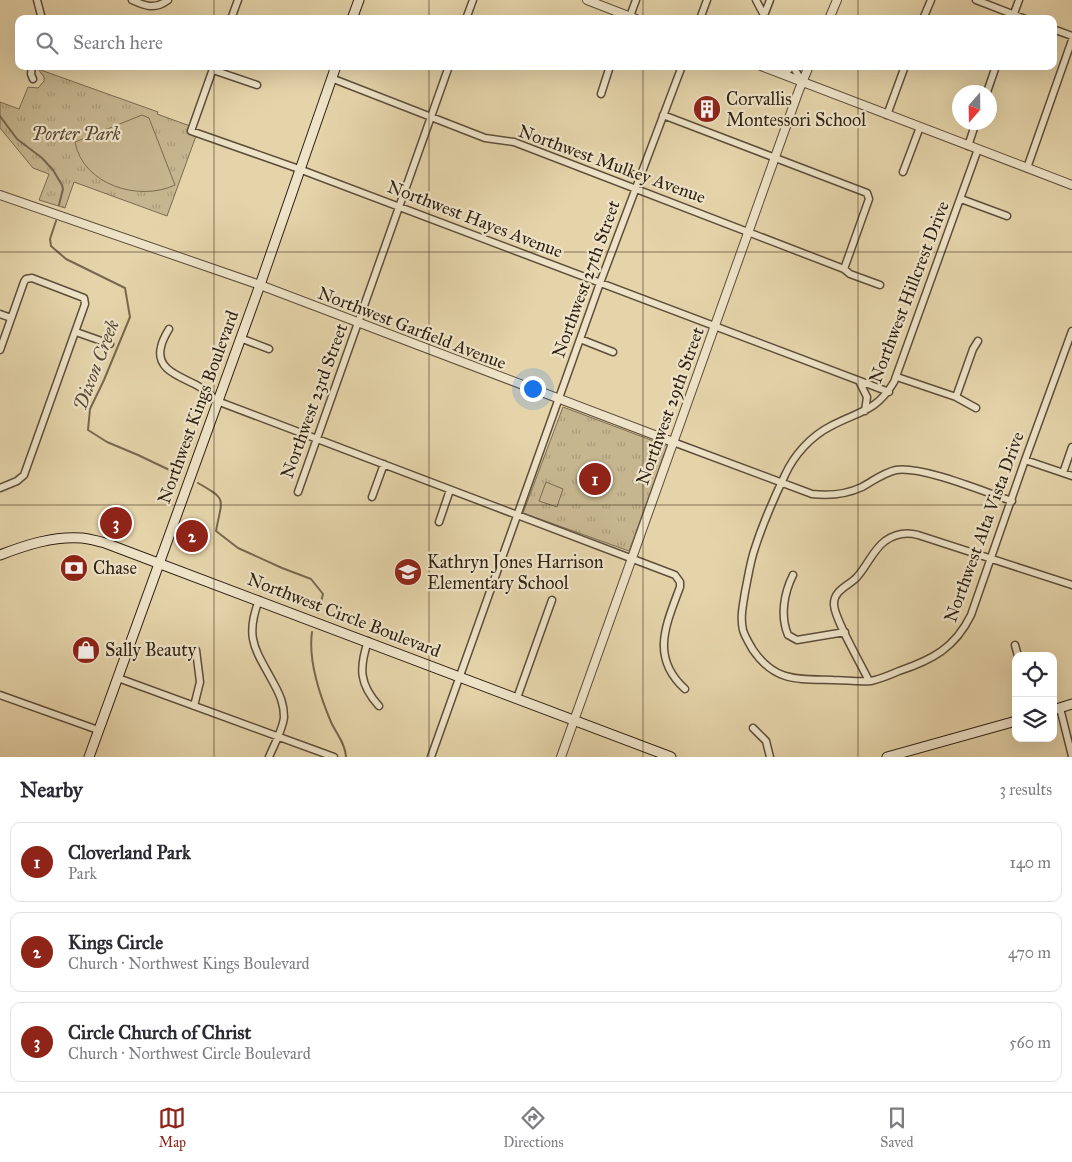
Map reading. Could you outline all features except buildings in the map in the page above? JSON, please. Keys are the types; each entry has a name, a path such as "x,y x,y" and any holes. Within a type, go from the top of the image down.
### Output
{"main road":[{"path":"353,15 359,0"},
{"name":"Northwest Kings Boulevard","path":"89,757 217,400 260,286 334,70"},
{"name":"Northwest Circle Boulevard","path":"0,555 47,540 75,538 106,543 671,757"},
{"path":"1057,709 1072,704"},
{"path":"887,757 1012,722"}],"street":[{"path":"37,0 41,15"},
{"path":"132,0 151,7 168,0"},
{"path":"232,15 238,0"},
{"path":"467,15 473,0"},
{"path":"587,0 624,15"},
{"path":"633,15 636,0"},
{"path":"701,15 706,0"},
{"path":"756,0 763,15"},
{"path":"765,15 770,0"},
{"path":"831,15 837,0"},
{"path":"925,15 931,0"},
{"path":"976,0 1009,15"},
{"path":"1014,15 1019,0"},
{"path":"1057,30 1072,36"},
{"path":"1027,168 1072,40"},
{"path":"32,70 31,74 34,79"},
{"name":"Northwest Hayes Avenue","path":"213,70 190,131 299,169 889,392"},
{"path":"219,70 257,85"},
{"name":"Northwest 23rd Street","path":"298,492 447,70"},
{"path":"601,94 609,70"},
{"name":"Northwest 27th Street","path":"431,757 600,283 680,70"},
{"path":"772,70 1072,185"},
{"path":"783,74 788,70"},
{"path":"794,70 802,82"},
{"name":"Northwest 29th Street","path":"561,757 807,70"},
{"path":"887,115 904,70"},
{"path":"989,85 995,70"},
{"name":"Northwest Mulkey Avenue","path":"331,78 485,138 514,142 844,268 850,274 880,285"},
{"path":"663,115 867,193 869,199 844,268"},
{"path":"903,172 920,128"},
{"path":"968,146 973,130"},
{"name":"Northwest Hillcrest Drive","path":"869,681 809,680 782,675 765,665 743,631 741,616 750,564 781,483 791,463 812,439 829,427 880,402 889,392 897,377 978,149"},
{"name":"Northwest Garfield Avenue","path":"0,195 260,286 812,494 838,494 855,490 890,472 910,470 925,473 1012,502"},
{"path":"961,199 1007,216"},
{"path":"0,350 26,279 32,278 84,298 86,304 24,475 18,482 0,488"},
{"path":"0,314 11,318"},
{"path":"169,328 160,349 160,356 164,366 170,372 199,386 217,400 673,574 678,578 680,587 666,627 663,652 673,676 685,689"},
{"name":"Northwest Alta Vista Drive","path":"869,681 915,666 942,652 964,630 992,559 1025,460 1072,331"},
{"path":"76,332 110,344"},
{"path":"240,338 269,349"},
{"path":"580,339 613,352"},
{"path":"956,397 970,356 978,341"},
{"path":"897,377 956,397 976,408"},
{"path":"860,382 866,391 865,411"},
{"path":"1063,473 1072,447"},
{"path":"1025,460 1072,476"},
{"path":"372,497 384,464"},
{"path":"439,522 450,490"},
{"path":"869,681 835,612 834,601 836,594 855,579 882,544 892,537 901,534 913,534 1072,585"},
{"path":"793,575 784,603 784,622 788,635 797,640 845,632"},
{"path":"259,600 252,620 252,638 260,659 282,700 284,720 269,757"},
{"path":"517,698 552,600"},
{"path":"368,641 362,659 362,673 367,690 379,706"},
{"path":"1015,645 1017,652"},
{"path":"194,706 200,682 196,650"},
{"path":"118,678 334,757"},
{"path":"0,695 98,730"},
{"path":"1057,712 1072,756"},
{"path":"752,728 766,740 770,757"}],"green space":[{"name":"Porter Park","path":"39,70 158,112 157,114 190,126 188,133 196,136 167,216 74,182 65,208 39,200 49,174 33,168 0,128 0,102 19,109 28,87 38,88 44,81 44,77"},
{"path":"142,115 149,118 175,185 161,190 145,192 115,186 101,179 89,169 80,157 75,142"},
{"path":"563,407 667,446 629,551 523,513"},
{"path":"546,482 563,489 557,507 539,501"}],"waterway":[{"name":"Dixon Creek","path":"0,116 17,139 42,158 53,170 63,189 59,205"},
{"name":"Dixon Creek","path":"56,221 50,239 51,246 66,259 125,288 130,317 90,409 88,430 107,442 180,475"},
{"name":"Dixon Creek","path":"198,483 214,493 220,501 221,506 216,531 238,548 311,579 323,594 318,613"},
{"name":"Dixon Creek","path":"312,632 311,643 316,678 331,722 343,744 346,757"}],"place":[{"name":"Corvallis Montessori School","path":"707,109"},
{"name":"Cloverland Park","path":"595,479"},
{"name":"Circle Church of Christ","path":"116,523"},
{"name":"Kings Circle","path":"192,536"},
{"name":"Chase","path":"74,568"},
{"name":"Kathryn Jones Harrison Elementary School","path":"408,572"},
{"name":"Sally Beauty","path":"86,650"}]}
